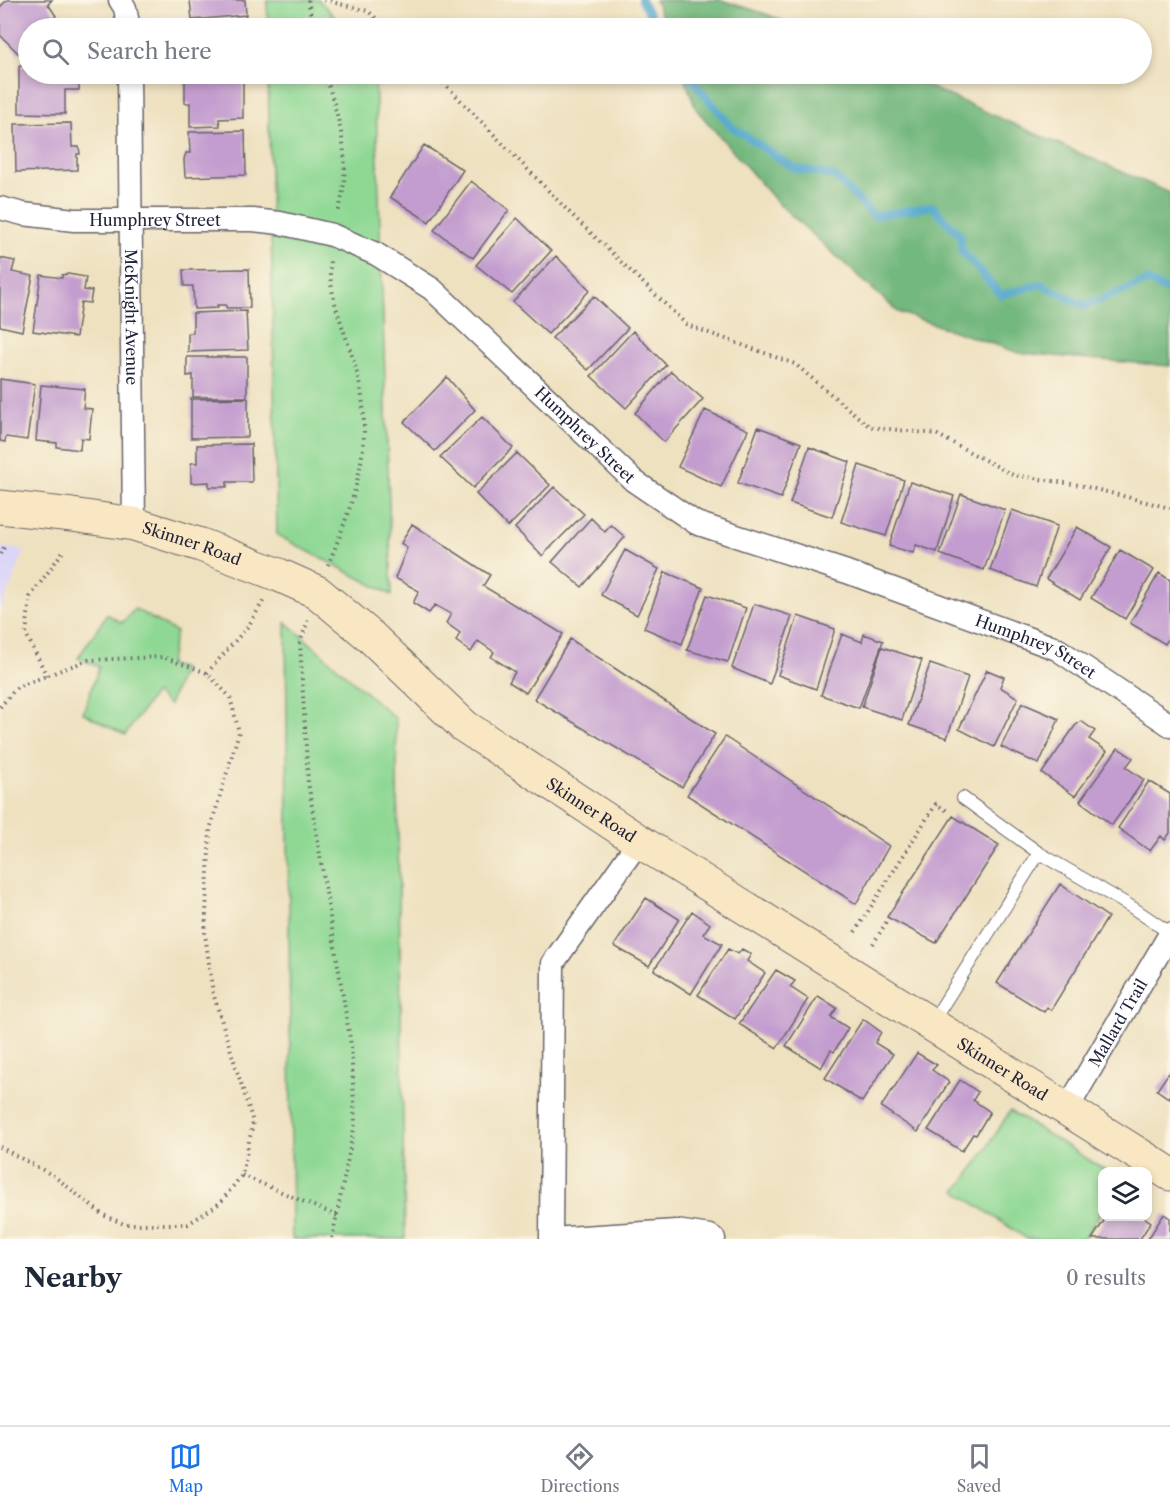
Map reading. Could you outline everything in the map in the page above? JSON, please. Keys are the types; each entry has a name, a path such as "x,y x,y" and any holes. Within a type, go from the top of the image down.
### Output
{"street":[{"path":"120,0 127,18"},
{"name":"McKnight Avenue","path":"129,84 134,524"},
{"name":"Humphrey Street","path":"0,208 49,218 253,220 332,235 376,254 432,289 634,481 696,523 847,572 1057,649 1170,725"},
{"name":"Skinner Road","path":"0,507 134,524 201,545 317,592 370,636 464,726 639,841 1170,1174"},
{"path":"639,841 554,963 551,1239 676,1232 710,1236 714,1239"},
{"name":"Mallard Trail","path":"1067,1109 1170,933"}],"lane":[{"path":"963,798 1039,853 1130,906 1170,933"},
{"path":"930,1025 1039,853"}],"path":[{"path":"308,0 311,18"},
{"path":"324,0 368,11 376,18"},
{"path":"328,84 338,116 346,158 341,202 332,235 329,272 333,302 360,386 364,425 360,460 346,520 317,592 300,643 308,782 351,1045 356,1124 332,1239"},
{"path":"445,84 571,214 687,325 795,364 870,427 936,434 1013,475 1079,485 1170,508"},
{"path":"0,554 6,544"},
{"path":"47,675 26,634 30,597 64,550"},
{"path":"207,673 249,625 279,575"},
{"path":"0,707 17,687 88,660 163,657 207,673 230,697 239,732 210,830 205,934 213,993 253,1122 242,1174 220,1203 188,1224 124,1224 103,1215 54,1176 0,1147"},
{"path":"855,932 936,804"},
{"path":"873,944 890,918"},
{"path":"242,1174 337,1216"}],"shaded area":[{"path":"0,547 25,550 0,612"}],"green space":[{"path":"267,0 319,0 336,18 268,18"},
{"path":"655,0 721,0 775,18 662,18"},
{"path":"268,84 375,84 392,595 277,535"},
{"path":"687,84 923,84 1170,193 1170,366 1019,353 898,312 779,204 696,109"},
{"path":"135,609 176,632 169,665 183,669 169,705 155,693 125,735 83,713 99,667 78,658 107,614 122,623"},
{"path":"286,622 396,719 405,1239 292,1239"},
{"path":"1010,1111 1101,1167 1098,1167 1098,1217 1083,1239 1027,1239 956,1191 978,1162"}],"building":[{"path":"7,0 52,0 48,4 56,16 54,18 18,18 18,53 0,35 0,7"},
{"path":"190,0 245,0 246,15 192,18"},
{"path":"19,84 79,84 79,90 65,90 65,114 19,113"},
{"path":"185,84 243,84 243,118 219,119 220,126 190,127 190,103 185,103"},
{"path":"71,123 72,147 79,147 80,154 77,154 77,170 16,172 15,124"},
{"path":"245,131 246,175 185,177 184,159 186,153 190,153 189,132"},
{"path":"424,145 463,170 429,222 390,197"},
{"path":"471,181 509,210 473,258 434,230"},
{"path":"517,218 551,251 512,294 476,265"},
{"path":"556,256 590,290 548,334 513,302"},
{"path":"0,258 15,261 12,272 33,276 22,331 0,326"},
{"path":"249,269 250,308 226,308 226,305 217,305 218,308 194,309 193,286 184,286 183,270"},
{"path":"41,275 62,278 62,275 86,277 84,290 92,291 90,303 81,302 76,337 33,331"},
{"path":"594,296 628,328 588,370 552,338"},
{"path":"246,311 248,350 188,352 188,333 193,333 193,313"},
{"path":"633,331 666,365 626,408 591,376"},
{"path":"187,357 247,357 247,397 193,397 193,375 187,376"},
{"path":"671,371 703,399 664,442 635,413"},
{"path":"447,377 475,410 435,451 404,422"},
{"path":"0,379 35,384 27,440 6,437 5,442 0,441"},
{"path":"41,385 85,389 83,408 92,409 89,439 81,438 80,450 57,447 57,443 36,441"},
{"path":"248,398 248,437 191,438 191,399"},
{"path":"705,410 748,430 721,487 678,467"},
{"path":"482,417 513,448 473,488 440,457"},
{"path":"758,427 801,443 781,498 738,483"},
{"path":"251,444 252,482 227,482 227,487 209,487 209,482 191,483 191,463 197,463 197,445"},
{"path":"809,447 850,462 832,517 790,503"},
{"path":"517,453 550,485 508,527 476,494"},
{"path":"859,465 904,480 886,536 841,522"},
{"path":"910,482 954,496 937,552 916,545 913,553 889,546"},
{"path":"554,487 584,514 542,556 515,528"},
{"path":"961,494 1005,510 984,570 940,554"},
{"path":"1012,510 1057,526 1036,587 990,570"},
{"path":"591,518 605,532 611,525 625,537 582,587 552,562"},
{"path":"412,524 490,575 483,586 563,634 526,693 509,682 515,672 491,657 494,652 478,641 471,652 456,641 460,633 446,623 451,614 435,605 429,613 413,603 419,591 395,578 407,548 401,543"},
{"path":"1077,527 1111,547 1080,600 1046,579"},
{"path":"625,550 659,569 637,615 601,595"},
{"path":"1120,550 1154,570 1125,619 1091,598"},
{"path":"665,572 703,588 682,644 644,628"},
{"path":"1159,573 1170,580 1170,635 1165,644 1130,623"},
{"path":"707,595 746,608 728,662 687,650"},
{"path":"754,604 792,616 770,684 732,668"},
{"path":"798,616 835,629 816,689 778,675"},
{"path":"842,634 862,642 864,634 883,641 859,708 821,695"},
{"path":"570,639 715,734 682,787 534,699"},
{"path":"882,647 922,660 902,720 862,707"},
{"path":"930,664 968,677 947,738 909,725"},
{"path":"987,670 1004,677 1000,687 1018,698 994,747 959,729"},
{"path":"1022,703 1059,719 1039,764 1001,747"},
{"path":"1081,721 1095,731 1089,739 1107,751 1075,796 1042,773 1075,726"},
{"path":"725,737 889,846 856,904 687,795"},
{"path":"1118,748 1133,758 1126,767 1144,780 1112,825 1080,801"},
{"path":"1149,781 1170,794 1170,833 1165,840 1161,836 1150,851 1118,828"},
{"path":"953,816 999,845 936,943 887,917"},
{"path":"1060,884 1108,917 1051,1010 1047,1007 1044,1012 997,983"},
{"path":"646,898 679,919 649,966 614,946"},
{"path":"692,911 710,924 703,934 722,944 691,994 654,970"},
{"path":"728,949 738,954 742,949 751,954 747,961 765,973 735,1019 698,995"},
{"path":"776,970 795,981 790,987 808,999 777,1048 739,1024"},
{"path":"818,996 837,1008 831,1017 848,1028 834,1052 831,1050 821,1068 786,1046"},
{"path":"863,1019 881,1032 875,1043 893,1054 862,1102 825,1078"},
{"path":"917,1053 937,1065 932,1070 949,1082 918,1132 881,1107"},
{"path":"1170,1071 1170,1099 1157,1090"},
{"path":"960,1080 978,1092 973,1100 990,1112 976,1135 973,1134 962,1151 928,1130"},
{"path":"1164,1214 1170,1218 1170,1239 1148,1239"},
{"path":"1104,1221 1151,1222 1140,1239 1092,1239"}],"waterway":[{"path":"641,0 652,18"},
{"path":"695,84 732,127 794,168 834,176 874,216 932,206 961,236 961,250 1001,295 1041,284 1085,306 1147,281 1170,292"}]}
